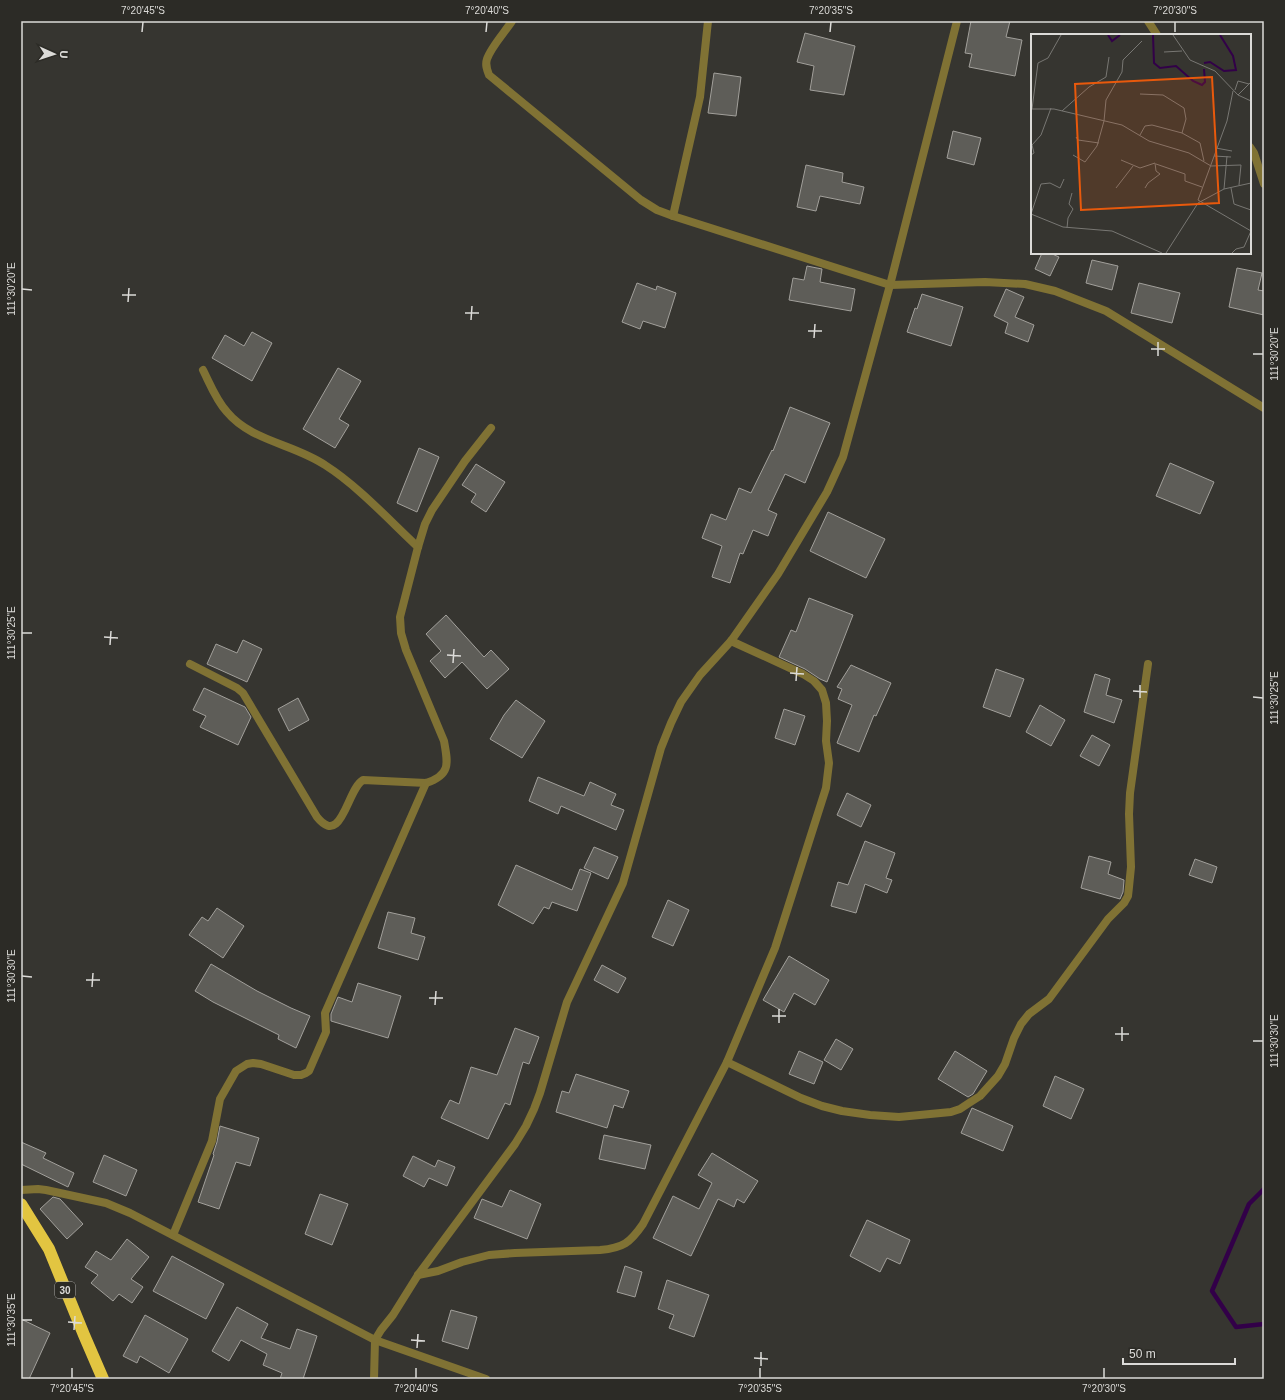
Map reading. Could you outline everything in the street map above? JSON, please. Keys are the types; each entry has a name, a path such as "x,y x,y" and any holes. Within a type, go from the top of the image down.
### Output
{"highway":[{"name":"30","path":"21,1204 49,1249 84,1335 104,1379"}],"street":[{"path":"512,21 486,60 486,68 489,75 641,200 657,210 890,284 985,282 1026,284 1055,291 1106,311 1264,408"},
{"path":"673,216 700,97 708,21"},
{"path":"374,1379 375,1340 393,1315 418,1275 515,1144 534,1109 567,1002 623,883 661,748 681,702 700,675 730,642 778,574 823,499 836,474 843,457 890,284 958,21"},
{"path":"1148,21 1156,34"},
{"path":"1251,148 1264,184"},
{"path":"204,370 226,412 238,423 253,433 309,455 325,465 345,479 418,547"},
{"path":"190,664 237,688 243,693 317,817 325,824 331,826 336,825 340,820 358,782 363,780 426,783 436,780 444,774 447,765 447,755 444,741 406,650 401,633 400,617 425,524 435,505 464,461 491,428"},
{"path":"418,1275 438,1271 462,1262 489,1255 600,1250 624,1246 633,1238 644,1224 727,1062 775,948 826,788 829,763 826,741 826,703 822,690 814,681 803,674 730,642"},
{"path":"727,1062 800,1098 822,1106 870,1115 899,1117 951,1112 960,1109 980,1096 998,1076 1005,1064 1014,1038 1021,1024 1029,1014 1049,999 1108,919 1124,903 1128,896 1131,867 1129,814 1130,794 1148,664"},
{"path":"173,1235 212,1141 220,1099 236,1071 247,1064 253,1063 261,1064 294,1075 301,1075 309,1070 326,1032 325,1013 426,783"},
{"path":"21,1190 46,1190 106,1203 130,1213 375,1340 486,1379"}],"building":[{"path":"971,21 1010,21 1006,37 1022,40 1015,76 969,67 972,54 965,53"},
{"path":"805,33 855,46 844,95 810,90 814,66 797,62"},
{"path":"714,73 741,77 736,116 708,113"},
{"path":"953,131 981,138 974,165 947,158"},
{"path":"806,165 843,173 842,182 864,187 860,204 820,196 816,211 797,207"},
{"path":"1042,254 1052,254 1059,257 1050,276 1035,269"},
{"path":"1092,260 1118,266 1112,290 1086,283"},
{"path":"807,266 822,269 820,282 855,289 851,311 789,300 793,278 804,280"},
{"path":"1237,268 1262,273 1258,290 1264,291 1264,315 1229,307"},
{"path":"637,283 656,290 657,286 676,293 665,328 643,321 640,329 622,322"},
{"path":"1139,283 1180,293 1172,323 1131,313"},
{"path":"1006,289 1024,297 1015,317 1034,325 1028,342 1005,333 1008,323 994,316"},
{"path":"922,294 963,307 951,346 907,332 915,308 917,309"},
{"path":"252,332 272,343 252,381 212,358 225,335 244,346"},
{"path":"338,368 361,381 339,419 349,425 335,448 303,429"},
{"path":"790,407 830,423 805,483 785,474 768,510 777,514 768,536 753,530 743,554 740,553 730,583 712,577 722,546 702,538 711,514 726,520 739,488 751,493 772,450 773,451"},
{"path":"419,448 439,457 417,512 397,503"},
{"path":"1170,463 1214,482 1200,514 1156,496"},
{"path":"476,464 505,482 486,512 471,502 476,494 462,485"},
{"path":"828,512 885,539 866,578 810,551"},
{"path":"809,598 853,615 827,682 805,669 779,657 791,630 796,632"},
{"path":"446,615 484,657 491,650 509,669 487,689 462,662 445,678 430,661 441,651 426,634"},
{"path":"243,640 262,649 247,682 207,664 216,644 237,653"},
{"path":"851,665 891,683 876,716 874,715 859,752 837,743 852,705 838,699 842,689 837,687"},
{"path":"996,669 1024,679 1010,717 983,707"},
{"path":"1095,674 1110,679 1106,695 1122,700 1114,723 1084,712"},
{"path":"204,688 245,707 251,717 238,745 200,727 206,716 193,710"},
{"path":"298,698 309,720 289,731 278,709"},
{"path":"516,700 545,721 522,758 490,739 504,715"},
{"path":"1040,705 1065,720 1051,746 1026,732"},
{"path":"784,709 805,716 795,745 775,738"},
{"path":"1092,735 1110,745 1099,766 1080,756"},
{"path":"538,777 584,796 590,782 616,794 611,805 624,810 616,830 561,806 558,814 529,801"},
{"path":"847,793 871,805 861,827 837,815"},
{"path":"865,841 895,853 886,878 892,880 887,893 865,884 856,913 831,906 838,882 848,885"},
{"path":"594,847 618,857 608,879 584,868"},
{"path":"1089,856 1111,862 1108,874 1124,880 1123,892 1120,899 1081,888"},
{"path":"1195,859 1217,867 1212,883 1189,875"},
{"path":"516,865 572,890 580,869 591,873 577,911 552,902 549,909 544,907 533,924 498,905"},
{"path":"668,900 689,910 673,946 652,937"},
{"path":"217,908 244,926 223,958 189,935 202,917 208,921"},
{"path":"388,912 415,918 411,933 425,937 418,960 378,948"},
{"path":"789,956 829,980 815,1005 794,993 784,1012 763,1000"},
{"path":"211,964 257,991 310,1016 296,1048 278,1039 279,1035 213,1002 195,991"},
{"path":"602,965 626,978 618,993 594,980"},
{"path":"358,983 401,996 388,1038 331,1021 331,1014 338,997 352,1002"},
{"path":"515,1028 539,1037 529,1064 523,1062 510,1105 505,1103 488,1139 441,1118 450,1100 459,1104 471,1067 497,1075"},
{"path":"836,1039 853,1049 841,1070 824,1060"},
{"path":"799,1051 823,1062 814,1084 789,1074"},
{"path":"955,1051 987,1071 973,1094 968,1097 938,1079"},
{"path":"576,1074 629,1091 623,1108 614,1105 607,1128 556,1112 562,1091 569,1093"},
{"path":"1055,1076 1084,1089 1071,1119 1043,1106"},
{"path":"972,1108 1013,1126 1003,1151 961,1133"},
{"path":"220,1126 259,1138 250,1166 236,1162 219,1209 198,1202 214,1155"},
{"path":"604,1135 651,1145 645,1169 599,1159"},
{"path":"21,1142 46,1153 43,1158 74,1173 68,1187 21,1164"},
{"path":"712,1153 758,1181 744,1203 737,1199 734,1207 718,1199 691,1256 653,1238 673,1196 699,1209 712,1183 698,1175"},
{"path":"104,1155 137,1170 126,1196 93,1182"},
{"path":"413,1156 435,1167 438,1160 455,1167 447,1186 429,1178 424,1187 403,1176"},
{"path":"510,1190 541,1204 527,1239 474,1218 482,1199 502,1207"},
{"path":"320,1194 348,1204 332,1245 305,1234"},
{"path":"53,1197 60,1199 83,1224 67,1239 40,1209"},
{"path":"867,1220 910,1240 900,1264 887,1258 880,1272 850,1256"},
{"path":"127,1239 149,1257 131,1279 143,1287 132,1303 119,1294 113,1301 91,1283 98,1275 85,1267 96,1251 111,1260"},
{"path":"172,1256 224,1284 206,1319 153,1291"},
{"path":"625,1266 642,1272 635,1297 617,1292"},
{"path":"667,1280 709,1295 694,1337 669,1328 674,1315 658,1309"},
{"path":"237,1307 268,1324 261,1338 290,1349 297,1329 317,1336 303,1379 280,1379 282,1373 263,1365 267,1354 241,1340 229,1361 212,1351"},
{"path":"451,1310 477,1317 468,1349 442,1341"},
{"path":"145,1315 188,1339 169,1373 140,1356 137,1363 123,1356"},
{"path":"21,1319 50,1333 29,1379 21,1379"}],"waterway":[{"path":"1264,1189 1249,1204 1212,1291 1236,1327 1264,1324"}]}
